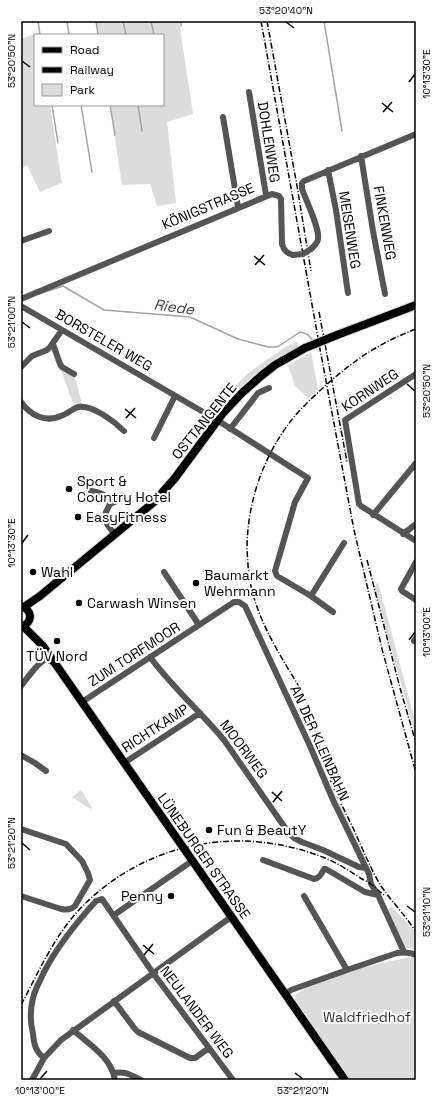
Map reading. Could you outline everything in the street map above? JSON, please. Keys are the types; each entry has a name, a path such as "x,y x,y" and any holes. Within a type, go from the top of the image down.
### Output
{"main road":[{"name":"OSTTANGENTE","path":"25,608 145,510 168,486 217,420 242,392 261,376 285,359 306,348 416,305"},
{"name":"LÜNEBURGER STRASSE","path":"25,608 30,618 24,625 43,646 50,661 82,702 345,1080"}],"street":[{"name":"DOHLENWEG","path":"249,92 266,195"},
{"path":"223,117 238,207"},
{"name":"KÖNIGSTRASSE","path":"21,298 266,195 272,194 275,194 281,199 282,244 284,250 293,255 303,254 311,249 319,238 318,230 302,189 302,183 306,179 416,134"},
{"name":"FINKENWEG","path":"361,156 385,294"},
{"name":"MEISENWEG","path":"328,170 336,210 348,294"},
{"path":"21,241 49,231"},
{"name":"BORSTELER WEG","path":"21,306 217,420 308,478 295,502 275,572 277,576 311,596"},
{"path":"21,368 29,358 46,350 53,344 62,330"},
{"path":"53,344 62,367 74,374"},
{"name":"KORNWEG","path":"373,515 361,506 358,501 344,420 416,374"},
{"path":"230,429 258,393 269,388"},
{"path":"154,438 176,396"},
{"path":"21,402 32,414 40,418 47,419 62,416 78,407 90,408 115,422 124,431"},
{"path":"416,463 373,515 416,542"},
{"path":"91,491 99,492 105,496 110,504"},
{"path":"115,535 106,524 106,512 110,504 119,500 123,496"},
{"path":"403,534 416,524"},
{"path":"333,612 311,596 344,543"},
{"path":"416,562 402,591 416,600"},
{"name":"ZUM TORFMOOR","path":"164,572 199,625"},
{"name":"ZUM TORFMOOR","path":"82,702 234,602 239,602"},
{"name":"AN DER KLEINBAHN","path":"239,602 245,606 310,746 333,800 366,868 371,884 378,895 404,952"},
{"name":"MOORWEG","path":"150,657 163,675 224,740 288,832 294,838 336,856 359,868 366,868"},
{"path":"21,686 38,665 44,660 50,661"},
{"name":"RICHTKAMP","path":"124,763 200,713"},
{"path":"21,755 46,771"},
{"path":"21,829 66,844 82,861 90,880 79,901 72,909 68,910 21,896"},
{"path":"263,860 314,879 321,876 324,869 326,869 365,892 378,895"},
{"path":"114,915 192,861"},
{"path":"304,896 347,970"},
{"name":"NEULANDER WEG","path":"44,1058 39,1055 37,1051 32,1029 31,1008 36,987 48,964 64,939 96,901 102,899 153,973 233,1080"},
{"path":"32,1080 44,1058 73,1030 231,918"},
{"path":"285,994 292,990 347,970 397,954 404,952 416,955"},
{"path":"114,1001 134,1029 190,1058 195,1058 209,1048"},
{"path":"73,1030 102,1054 109,1063 115,1077 122,1072 140,1080"}],"green space":[{"path":"96,21 179,21 193,114 167,122 176,203 157,206 150,184 122,185 110,106 164,106 164,34 99,34"},
{"path":"34,34 34,106 50,106 62,184 61,183 40,192 27,165 21,169 21,39"},
{"path":"297,342 300,349 266,367 238,390 234,387 246,375 262,363 287,346"},
{"path":"311,352 318,389 309,399 295,386 288,365"},
{"path":"61,370 74,374 82,404 74,406"},
{"path":"378,582 416,724 416,738 374,587"},
{"path":"315,745 331,786 366,860 364,859 322,771 314,749"},
{"path":"81,790 92,808 91,809 72,797"},
{"path":"392,907 412,928 416,935 416,949 405,948 388,909"},
{"name":"Waldfriedhof","path":"412,957 416,958 416,1080 350,1080 295,999 296,995 304,989 348,971"}],"waterway":[{"path":"38,21 40,34"},
{"path":"67,21 69,34"},
{"path":"96,21 98,34"},
{"path":"123,21 126,34"},
{"path":"151,21 154,34"},
{"path":"181,21 181,26"},
{"path":"324,21 342,131"},
{"path":"52,106 58,143"},
{"path":"81,106 92,172"},
{"path":"110,106 115,135"},
{"path":"138,106 142,131"},
{"name":"Riede","path":"39,294 63,286 104,310 190,317 238,339 268,347 279,346 300,332 308,334 312,340"}],"railway":[{"path":"261,21 354,530 382,649 416,773"},
{"path":"267,21 311,271"},
{"path":"319,312 347,462"},
{"path":"416,329 390,340 357,360 320,390 290,422 271,451 258,483 250,516 247,550 249,577 256,604 271,639 305,699 326,769 335,791 381,886 416,932"},
{"path":"367,560 400,688 416,743"},
{"path":"21,1005 53,945 68,922 77,912 102,889 129,870 158,856 188,847 220,842 252,841 285,846 335,862 370,883 384,895"}],"place":[{"name":"Sport & Country Hotel","path":"69,489"},
{"name":"EasyFitness","path":"78,517"},
{"name":"Wahl","path":"33,572"},
{"name":"Baumarkt Wehrmann","path":"196,583"},
{"name":"Carwash Winsen","path":"79,603"},
{"name":"TÜV Nord","path":"57,641"},
{"name":"Fun & BeautY","path":"209,830"},
{"name":"Penny","path":"171,896"}]}
